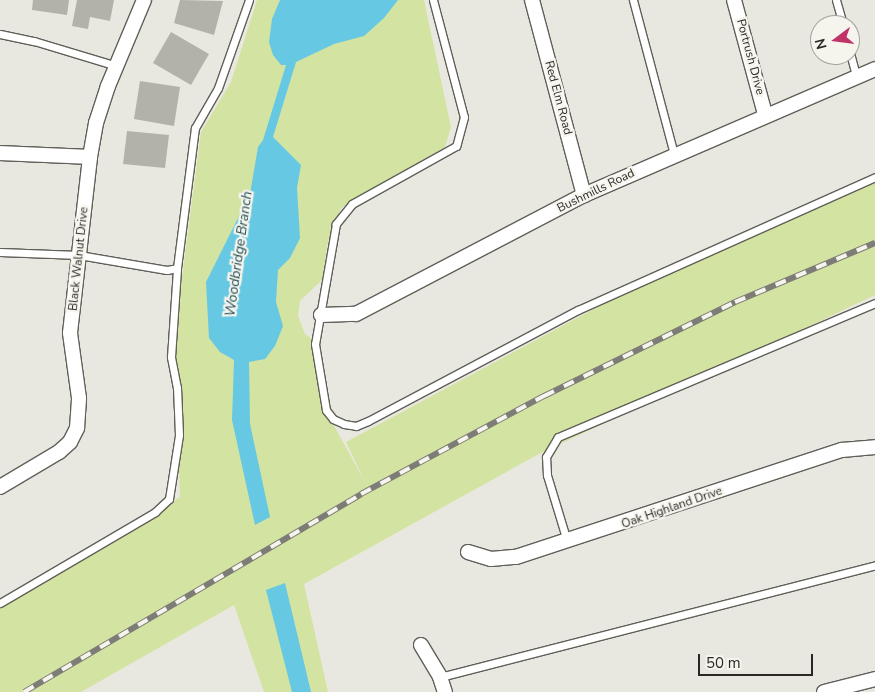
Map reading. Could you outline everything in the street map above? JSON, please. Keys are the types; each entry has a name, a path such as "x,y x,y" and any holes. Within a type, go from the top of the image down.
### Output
{"street":[{"name":"Black Walnut Drive","path":"0,487 58,452 70,442 77,428 79,398 70,333 90,157 96,123 144,0"},
{"name":"Red Elm Road","path":"532,0 584,195"},
{"name":"Portrush Drive","path":"734,0 765,114"},
{"name":"Bushmills Road","path":"321,315 356,314 584,195 765,114 875,69"},
{"path":"0,153 90,157"},
{"name":"Oak Highland Drive","path":"468,552 491,559 516,557 568,543 842,450 875,447"},
{"path":"420,645 440,677 445,692"},
{"path":"824,692 875,679"}],"lane":[{"path":"0,603 155,512 169,499 179,435 177,388 170,356 177,268 195,128 218,88 249,0"},
{"path":"433,0 464,118 456,146 342,213 336,224 315,344 326,410 333,419 356,426 578,310 875,177"},
{"path":"633,0 674,154"},
{"path":"836,0 840,15"},
{"path":"0,34 34,41 117,66"},
{"path":"853,65 856,76"},
{"path":"0,252 79,255 167,270 177,268"},
{"path":"568,543 547,475 546,457 558,437 875,303"},
{"path":"440,677 875,565"}],"green space":[{"path":"257,0 424,0 451,127 445,147 341,208 328,241 322,280 300,301 298,316 305,334 312,339 321,402 365,482 346,442 646,281 875,183 875,295 537,455 304,584 328,692 264,692 234,605 81,692 0,692 0,606 180,497 174,339 201,132 231,82"}],"water":[{"name":"Woodbridge Branch","path":"280,0 398,0 384,18 364,36 334,44 296,62 273,137 301,165 297,188 300,238 290,258 278,270 276,302 283,326 275,346 265,359 249,362 250,424 270,517 255,525 232,420 234,360 220,352 209,338 206,282 250,194 258,147 263,140 286,65 281,65 273,55 269,42 272,19"},
{"path":"285,583 311,692 292,692 266,590"}],"building":[{"path":"33,0 69,0 67,15 32,10"},
{"path":"77,0 114,0 110,21 90,17 88,29 72,26"},
{"path":"180,0 223,1 214,35 174,23"},
{"path":"171,32 209,54 191,85 153,63"},
{"path":"140,81 180,87 174,126 134,119"},
{"path":"127,131 169,135 165,168 123,164"}],"railway":[{"path":"24,692 361,494 544,396 735,302 875,243"}]}
